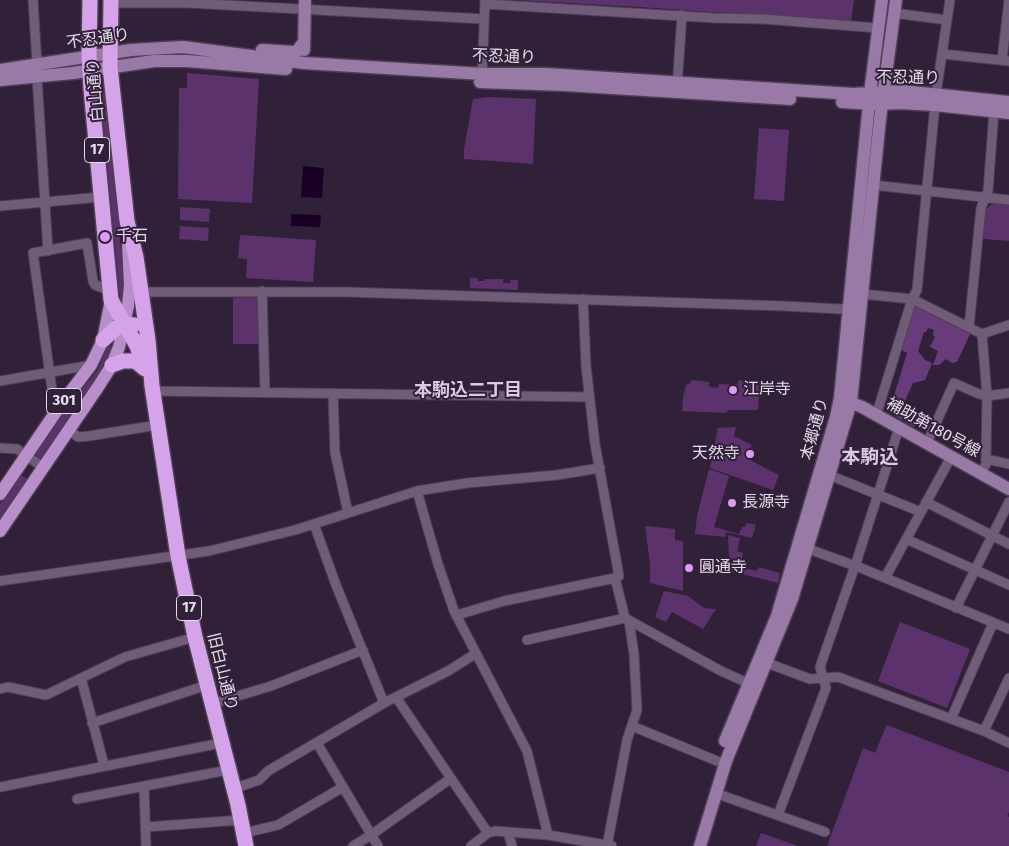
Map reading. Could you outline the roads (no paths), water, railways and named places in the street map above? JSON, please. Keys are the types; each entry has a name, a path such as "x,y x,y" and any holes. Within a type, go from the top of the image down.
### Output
{"highway":[{"name":"白山通り","path":"90,0 89,63 111,296"},
{"name":"白山通り","path":"111,2 110,60 127,221"},
{"name":"17","path":"127,221 136,257 152,388"},
{"name":"17","path":"111,296 137,346 152,388"},
{"path":"103,340 116,328 125,324 132,324 141,328 147,336"},
{"path":"112,365 123,361 135,361 145,370"},
{"name":"旧白山通り","path":"152,388 178,556 195,637 244,833"}],"main road":[{"name":"本郷通り","path":"697,844 776,616 829,475 845,400 862,294 873,185 874,100 878,28 882,0"},
{"name":"本郷通り","path":"697,844 717,761 753,685 767,663 785,618 802,547 845,400 850,308 874,100 884,91 896,0"},
{"path":"304,67 305,5"},
{"path":"197,49 218,47 293,52 297,51 304,42"},
{"name":"不忍通り","path":"0,80 37,77 152,48 197,49 304,67"},
{"name":"不忍通り","path":"110,60 187,61 482,78 546,74 677,87 854,94 874,100 901,104 935,100 1009,102"},
{"name":"不忍通り","path":"0,70 37,64 89,63"},
{"name":"不忍通り","path":"884,91 1009,113"},
{"name":"白山通り","path":"0,531 112,365 119,347 128,306 130,285 127,221"},
{"name":"白山通り","path":"0,494 62,403 91,365 103,340 111,296"},
{"name":"補助第180号線","path":"845,400 928,443 1009,489"}],"street":[{"path":"33,0 37,64"},
{"path":"876,416 912,300 917,290 935,100 950,0"},
{"path":"942,54 1006,61 1009,0"},
{"path":"111,2 305,5 484,19"},
{"path":"482,78 485,2 878,28"},
{"path":"894,13 947,20"},
{"path":"677,87 682,15"},
{"path":"37,77 46,202 44,212 48,251"},
{"path":"969,327 979,224 982,203 988,192 994,111"},
{"path":"873,185 1009,200"},
{"path":"0,206 101,197"},
{"path":"62,403 53,397 33,253 87,243 93,281 111,296"},
{"path":"141,292 262,291 583,299 840,309 850,308 862,294 912,300 982,334 1009,325"},
{"path":"262,291 265,392"},
{"path":"457,615 504,601 619,576 589,397 583,299"},
{"path":"981,473 986,464 987,396 982,334"},
{"path":"0,380 91,365"},
{"path":"928,443 954,383 987,396 1009,393"},
{"path":"152,388 333,394 589,397"},
{"path":"333,394 335,452 348,513"},
{"path":"69,430 78,436 89,436 158,425"},
{"path":"778,816 826,688 820,667 855,566 899,428"},
{"path":"0,448 17,449 44,468"},
{"path":"885,578 951,457"},
{"path":"986,459 1009,464"},
{"path":"0,581 209,551 314,524 417,491 467,483 557,475 600,468"},
{"path":"829,475 921,512"},
{"path":"417,491 454,611 527,751 548,835"},
{"path":"926,502 1009,544"},
{"path":"956,608 1009,502"},
{"path":"314,524 336,585 384,703"},
{"path":"906,539 1009,585"},
{"path":"802,547 855,566 1009,629"},
{"path":"471,846 488,833 495,831 548,835 609,846 618,784 627,740 637,710 634,654 627,619 615,578"},
{"path":"527,640 627,619 721,671 753,685"},
{"path":"951,719 992,622"},
{"path":"0,690 8,687 46,694 125,657 195,637"},
{"path":"212,704 272,686 363,650"},
{"path":"233,789 259,780 268,771 384,703 448,671 475,654"},
{"path":"767,663 810,679 838,677 984,731 1009,743"},
{"path":"81,678 104,765"},
{"path":"984,731 1009,678"},
{"path":"92,723 207,685"},
{"path":"396,697 488,833"},
{"path":"632,726 717,761"},
{"path":"0,787 221,743"},
{"path":"316,743 378,846"},
{"path":"77,799 228,770"},
{"path":"352,846 371,835 450,779"},
{"path":"144,786 146,846"},
{"path":"146,826 244,833 278,826 343,787"},
{"path":"715,793 824,832"},
{"path":"508,832 512,846"}],"place":[{"name":"千石","path":"105,237"},
{"name":"江岸寺","path":"733,390"},
{"name":"天然寺","path":"750,454"},
{"name":"長源寺","path":"732,503"},
{"name":"圓通寺","path":"689,568"}],"district":[{"name":"本駒込二丁目","path":"468,391"},
{"name":"本駒込","path":"870,458"}]}
